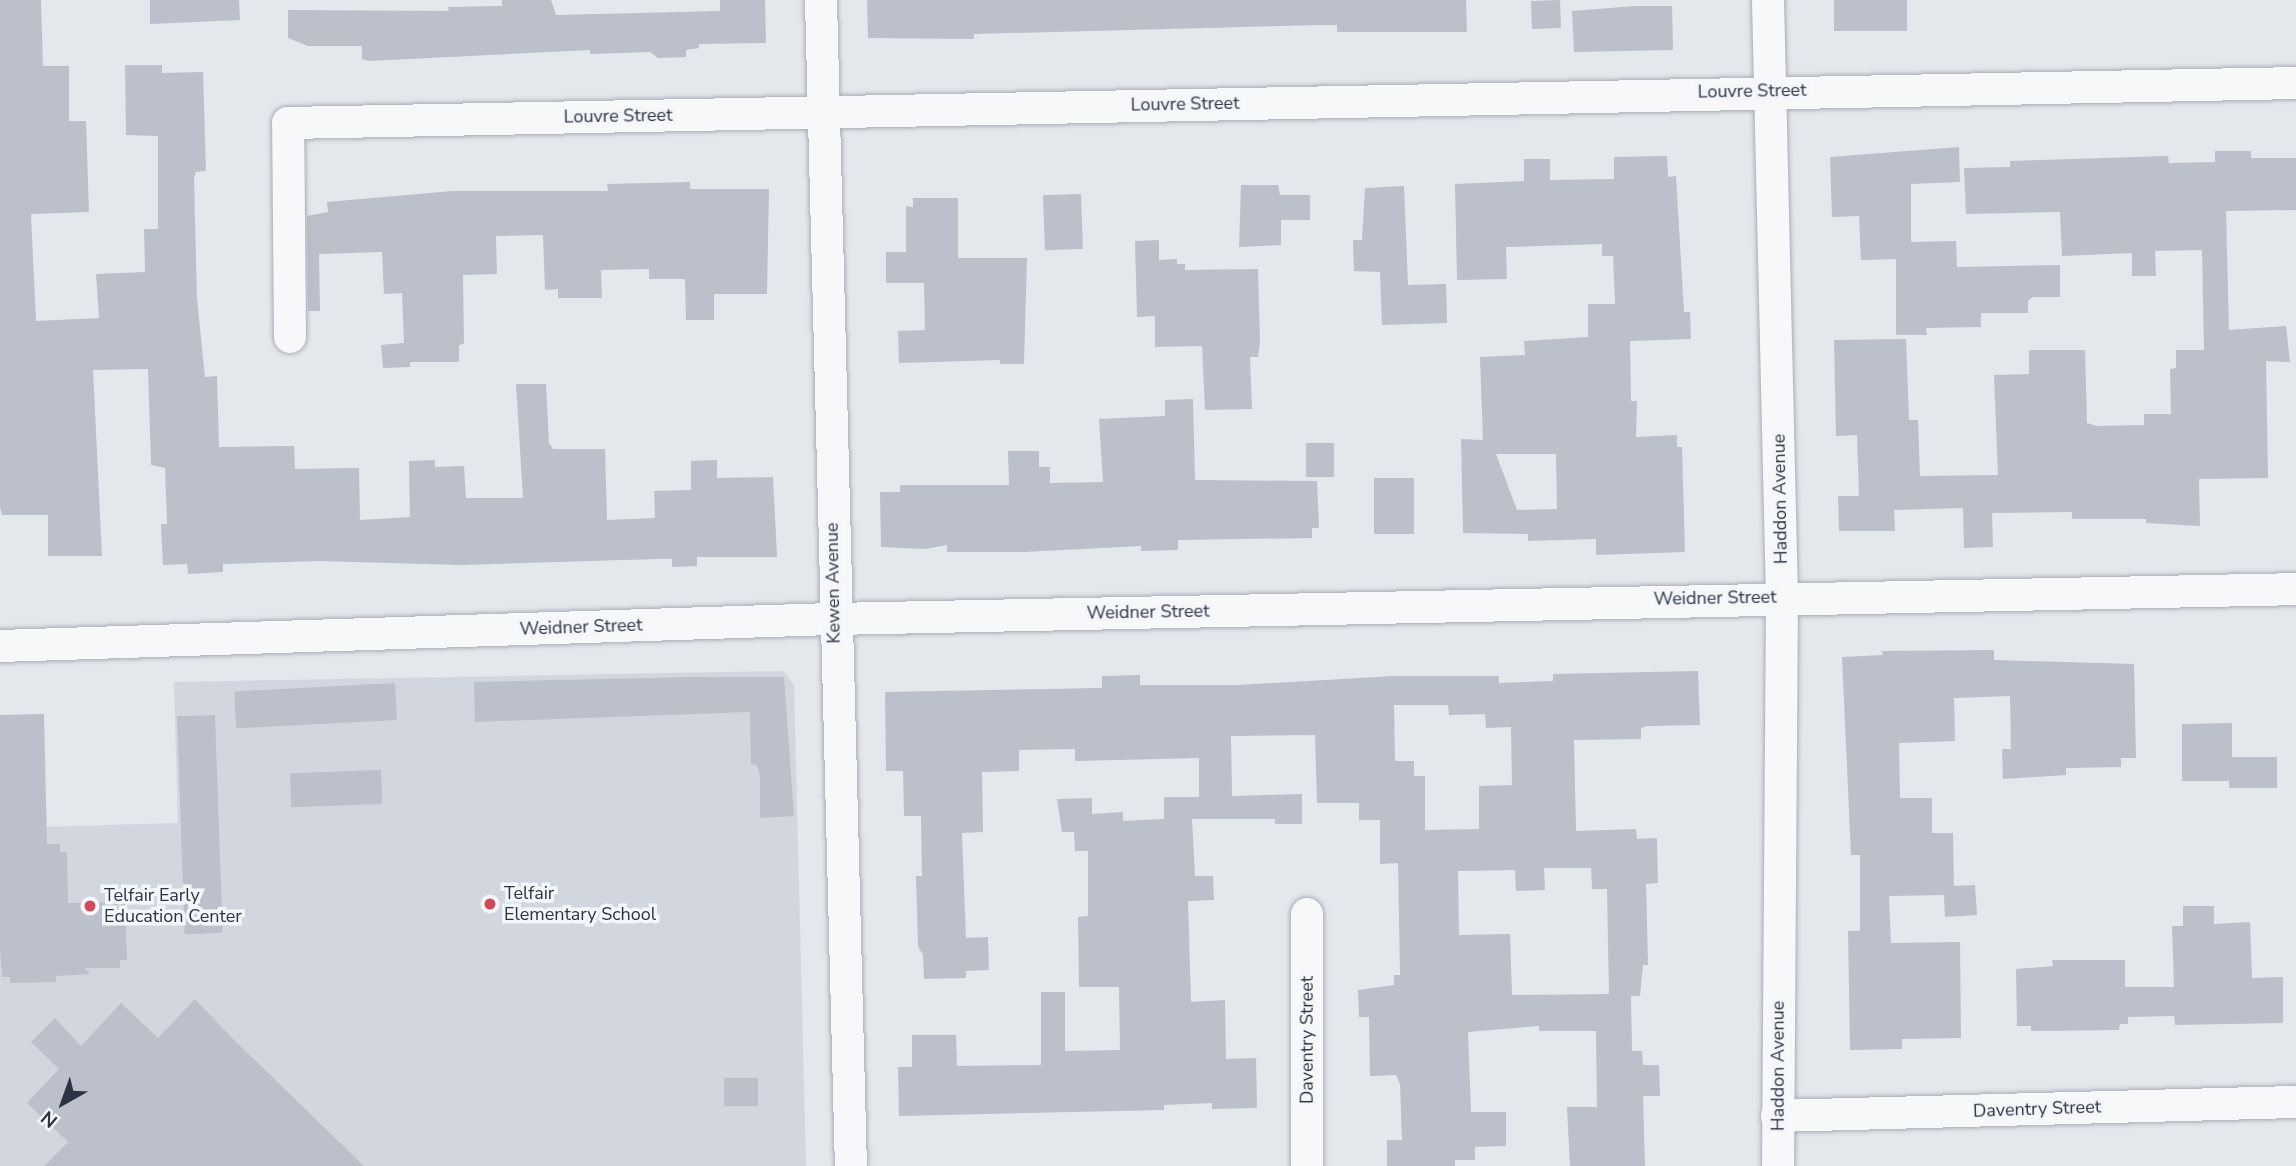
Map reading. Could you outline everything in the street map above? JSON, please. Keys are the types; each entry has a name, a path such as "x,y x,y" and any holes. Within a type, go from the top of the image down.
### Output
{"street":[{"name":"Kewen Avenue","path":"821,0 834,619 851,1166"},
{"name":"Haddon Avenue","path":"1768,0 1782,597 1778,1166"},
{"name":"Louvre Street","path":"290,337 288,123 1770,91 2296,83"},
{"name":"Weidner Street","path":"0,646 834,619 1782,597 2296,589"},
{"name":"Daventry Street","path":"1307,914 1307,1166"},
{"name":"Daventry Street","path":"1777,1116 2296,1102"}],"shaded area":[{"name":"Telfair Elementary School","path":"783,671 794,685 806,1166 0,1166 0,828 178,823 174,682"}],"building":[{"path":"0,0 41,0 43,66 69,66 69,121 86,121 89,212 31,214 36,321 99,318 96,274 145,272 144,229 158,229 158,136 126,135 125,65 162,65 162,73 203,72 206,171 196,172 194,178 197,299 205,377 217,376 219,447 294,446 295,469 359,468 360,520 410,517 409,461 435,460 435,467 464,466 466,498 523,498 516,384 546,384 549,443 553,449 605,449 607,520 655,518 654,491 691,490 691,461 717,460 717,478 773,477 777,557 697,557 697,566 672,567 672,559 462,565 320,561 223,564 223,572 188,574 187,564 163,565 161,524 167,524 165,468 151,465 148,369 93,370 102,556 48,556 48,515 2,515 0,507"},
{"path":"150,0 239,0 240,20 150,24"},
{"path":"502,0 551,0 556,15 720,11 720,0 765,0 766,43 699,44 699,48 686,50 686,57 658,58 650,52 590,54 590,50 369,61 362,59 362,46 308,46 288,38 288,10 449,11 448,7 502,6"},
{"path":"867,0 1466,0 1467,32 1337,32 1337,25 1321,25 974,34 974,39 868,38"},
{"path":"1560,0 1561,28 1532,29 1531,1"},
{"path":"1834,0 1907,0 1907,31 1834,31"},
{"path":"1672,6 1673,50 1574,52 1572,11"},
{"path":"1959,147 1960,182 1911,184 1911,242 1956,241 1957,267 2060,265 2060,297 2033,297 2028,301 2028,313 1981,313 1981,327 1926,328 1927,335 1896,335 1896,259 1861,260 1859,216 1832,217 1830,157"},
{"path":"2215,151 2251,151 2251,158 2296,158 2296,210 2226,211 2229,330 2286,326 2290,362 2266,361 2268,478 2199,479 2200,526 2146,523 2146,519 2072,519 2072,512 1992,513 1993,547 1964,548 1963,508 1894,510 1895,531 1839,531 1838,496 1859,496 1857,435 1836,436 1834,340 1906,339 1909,420 1918,420 1920,476 1998,475 1994,375 2029,374 2029,350 2085,350 2087,423 2097,426 2144,425 2144,414 2171,414 2170,369 2176,368 2176,350 2204,350 2202,250 2155,251 2156,276 2132,276 2132,253 2062,256 2060,212 1966,214 1964,168 2010,167 2010,161 2168,156 2169,163 2215,162"},
{"path":"1667,156 1668,177 1676,176 1684,312 1690,312 1691,339 1630,341 1631,401 1637,401 1636,437 1677,435 1677,447 1682,447 1685,552 1596,555 1596,539 1528,541 1528,534 1463,533 1461,439 1483,440 1480,357 1525,355 1524,341 1588,337 1588,304 1615,304 1613,256 1602,256 1602,244 1506,247 1507,279 1457,280 1455,184 1524,181 1524,159 1550,159 1550,180 1614,179 1614,157","holes":["1496,454 1556,454 1557,509 1517,510"]},
{"path":"690,182 690,189 769,189 767,294 714,294 714,320 686,320 685,279 649,279 649,269 601,270 602,298 558,298 558,289 545,290 543,235 496,236 497,274 463,275 464,344 459,345 459,362 410,362 410,367 383,368 381,345 404,343 402,293 384,294 382,252 319,254 320,311 308,311 307,216 328,212 327,202 452,191 608,191 607,184"},
{"path":"1241,185 1278,185 1280,195 1310,195 1310,220 1281,220 1281,245 1239,247"},
{"path":"1404,186 1408,285 1446,284 1447,323 1382,325 1380,272 1354,271 1353,240 1362,240 1365,188"},
{"path":"1081,194 1083,249 1045,250 1043,195"},
{"path":"913,198 958,198 958,258 1027,258 1024,364 1000,364 1000,360 899,363 898,331 925,330 924,283 886,283 886,252 906,252 906,206 913,207"},
{"path":"1159,240 1159,260 1177,259 1177,264 1185,264 1185,270 1258,269 1260,342 1258,357 1250,357 1252,409 1205,410 1202,346 1155,347 1155,316 1137,317 1135,241"},
{"path":"1193,399 1195,480 1317,481 1319,528 1312,528 1312,538 1178,540 1178,550 1141,551 1141,546 1024,552 947,552 947,545 925,549 881,547 880,492 900,492 900,485 1009,485 1008,451 1039,451 1039,467 1050,467 1050,483 1103,482 1099,419 1165,416 1165,400"},
{"path":"1306,443 1334,443 1334,477 1306,477"},
{"path":"1374,478 1414,478 1414,534 1374,534"},
{"path":"1994,650 1994,660 2134,664 2136,758 2121,758 2121,767 2066,768 2066,775 2003,779 2002,749 2011,749 2010,696 1954,698 1955,741 1899,743 1900,798 1932,798 1932,833 1953,833 1954,886 1975,885 1977,915 1945,917 1944,895 1889,896 1891,943 1960,942 1961,1038 1902,1039 1902,1049 1850,1050 1848,931 1860,931 1860,855 1851,855 1842,657 1883,655 1882,651"},
{"path":"1698,671 1700,725 1647,726 1641,728 1641,739 1574,740 1576,831 1636,829 1637,839 1657,838 1658,883 1646,884 1648,965 1643,965 1640,996 1631,996 1632,1051 1642,1051 1643,1065 1659,1065 1660,1096 1643,1096 1645,1166 1570,1166 1567,1107 1597,1107 1596,1031 1539,1031 1539,1026 1468,1032 1471,1112 1506,1112 1506,1146 1475,1147 1475,1160 1455,1160 1455,1166 1387,1166 1387,1140 1402,1140 1400,1084 1396,1075 1370,1076 1369,1017 1359,1017 1358,990 1394,985 1394,975 1400,975 1398,863 1380,864 1380,820 1359,820 1359,803 1317,803 1315,735 1231,736 1232,796 1302,794 1302,824 1275,824 1275,819 1192,819 1195,876 1213,876 1214,900 1188,901 1191,1002 1225,1000 1226,1059 1256,1058 1257,1108 1212,1109 1212,1103 1164,1105 1164,1110 899,1116 898,1067 912,1067 912,1035 956,1035 957,1066 1041,1065 1041,992 1065,992 1065,1051 1120,1050 1119,987 1079,987 1078,917 1088,916 1088,851 1075,851 1074,832 1062,832 1057,799 1092,798 1092,814 1123,812 1123,821 1164,819 1164,797 1199,797 1199,758 1075,761 1075,749 1019,750 1019,771 982,772 983,832 962,833 966,938 988,937 989,970 966,971 966,978 924,979 923,955 918,946 916,876 922,876 921,816 904,816 903,771 886,771 885,692 1102,688 1102,676 1140,675 1140,685 1238,685 1394,676 1499,676 1499,683 1553,681 1553,674","holes":["1394,705 1448,705 1449,715 1485,714 1486,728 1511,727 1512,785 1479,786 1479,829 1425,830 1425,776 1414,776 1414,761 1395,761","1544,868 1591,868 1592,889 1607,889 1609,994 1512,995 1510,934 1459,935 1458,871 1515,870 1516,891 1545,890"]},
{"path":"784,677 794,816 760,818 760,776 757,765 751,764 750,712 475,722 474,682"},
{"path":"395,683 397,720 236,728 234,691"},
{"path":"44,714 47,844 60,844 60,852 67,852 68,903 125,902 127,960 120,960 120,968 85,968 90,974 56,976 56,982 10,983 10,977 2,977 0,948 0,715"},
{"path":"215,715 223,933 185,934 177,716"},
{"path":"2232,723 2232,757 2277,757 2277,788 2229,788 2229,781 2182,781 2182,724"},
{"path":"381,770 382,804 291,807 290,773"},
{"path":"2183,906 2214,906 2214,924 2250,922 2252,978 2283,977 2283,1023 2175,1025 2174,1016 2128,1017 2128,1024 2120,1024 2119,1030 2031,1031 2031,1026 2017,1026 2016,969 2053,966 2052,960 2125,960 2125,987 2174,987 2172,926 2183,926"},
{"path":"195,999 364,1166 44,1166 68,1142 27,1103 59,1069 31,1042 55,1018 81,1046 121,1003 158,1038"},
{"path":"724,1078 758,1078 758,1106 724,1106"}],"place":[{"name":"Telfair Elementary School","path":"490,904"},
{"name":"Telfair Early Education Center","path":"90,906"}]}
